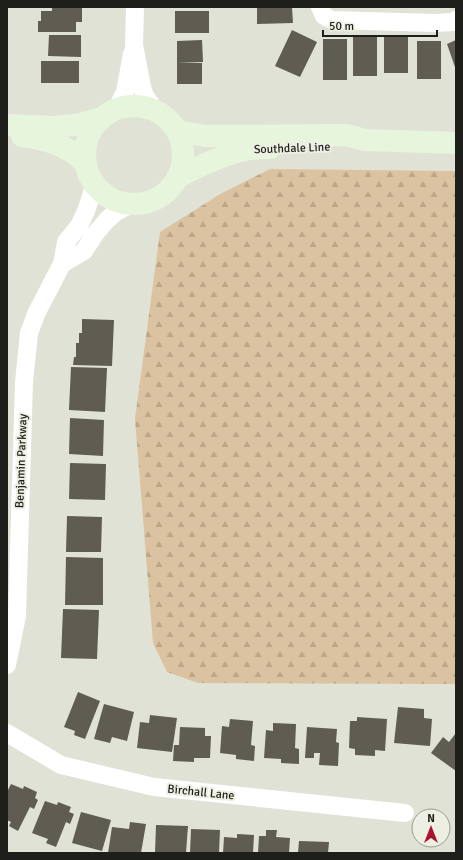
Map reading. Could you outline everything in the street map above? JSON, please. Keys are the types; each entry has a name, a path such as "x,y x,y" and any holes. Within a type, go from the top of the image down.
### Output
{"main road":[{"path":"7,125 54,127 75,125 109,113 133,105 148,107 163,114 174,125 181,139 184,155 181,171 174,185 162,196 147,202 132,204 116,201 101,192 90,179 85,162 85,146 91,129 109,113"},
{"name":"Southdale Line","path":"177,131 205,136 346,135 365,140 456,142"},
{"path":"7,135 20,135 42,139 67,148 77,154 85,162"},
{"name":"Southdale Line","path":"177,178 230,154 251,149 347,146 365,140"}],"street":[{"path":"109,113 125,92 134,45 135,7"},
{"path":"320,7 324,16 332,20 452,22 456,20"},
{"path":"134,45 142,87 145,96 154,110"},
{"name":"Benjamin Parkway","path":"7,665 17,616 24,382 30,333 37,312 62,264 66,242 79,226 95,184"},
{"path":"62,264 84,251 95,234 107,220 116,212 132,204"},
{"name":"Birchall Lane","path":"7,733 61,765 154,787 406,813"}],"green space":[{"path":"270,169 456,171 456,684 198,683 167,672 153,643 135,419 160,232 222,193"}],"building":[{"path":"52,7 82,7 82,22 76,22 76,32 38,32 38,21 41,21 41,11 52,11"},
{"path":"257,7 292,7 293,23 257,24"},
{"path":"175,11 209,11 209,33 175,33"},
{"path":"292,30 317,42 300,77 275,66"},
{"path":"49,35 81,35 81,57 48,56"},
{"path":"384,35 408,35 408,73 384,73"},
{"path":"353,36 377,36 377,76 353,76"},
{"path":"323,39 347,39 347,80 323,80"},
{"path":"202,40 203,62 177,63 177,41"},
{"path":"456,40 456,70 447,44"},
{"path":"417,41 441,41 441,79 417,79"},
{"path":"41,61 79,61 79,83 41,83"},
{"path":"177,63 202,63 202,84 177,84"},
{"path":"82,319 114,320 112,366 73,365 74,357 76,357 76,343 79,343 79,333 82,333"},
{"path":"71,367 107,368 105,412 69,410"},
{"path":"70,418 104,420 103,456 69,454"},
{"path":"70,463 106,464 105,500 69,499"},
{"path":"67,516 102,517 101,552 66,552"},
{"path":"66,557 103,558 103,605 65,605"},
{"path":"63,609 99,610 97,659 61,658"},
{"path":"78,692 100,701 85,739 74,735 75,731 64,727"},
{"path":"104,704 134,712 127,741 112,737 110,743 94,739"},
{"path":"398,707 424,709 424,718 432,719 430,746 394,743"},
{"path":"150,715 177,718 172,752 137,748 140,722 149,723"},
{"path":"357,717 387,719 385,751 375,750 375,756 355,755 355,749 349,748 350,721 357,721"},
{"path":"230,719 253,721 251,745 255,746 254,761 236,759 236,755 220,753 222,726 229,727"},
{"path":"273,723 296,724 295,748 299,749 299,764 281,763 281,759 264,758 266,730 273,731"},
{"path":"180,727 205,728 205,736 211,736 210,758 194,758 194,762 173,761 174,745 179,745"},
{"path":"307,727 337,729 336,742 339,743 338,766 319,765 320,753 314,753 314,758 305,758"},
{"path":"456,733 456,771 431,753 443,737 449,742"},
{"path":"11,784 23,789 24,786 37,792 35,798 38,800 34,809 30,807 18,831 9,826 11,822 7,820 7,792"},
{"path":"45,801 57,805 58,802 71,807 69,812 74,814 70,824 66,822 56,847 46,843 48,839 32,833"},
{"path":"81,812 111,820 102,851 72,843"},
{"path":"130,822 146,824 141,853 108,853 112,827 129,829"},
{"path":"156,825 188,826 186,853 155,853"},
{"path":"191,829 220,830 219,853 190,853"},
{"path":"266,830 277,830 276,837 290,838 289,853 258,853 259,836 266,836"},
{"path":"237,834 254,835 253,853 223,853 224,837 237,838"},
{"path":"299,841 329,842 328,853 298,853"}]}
